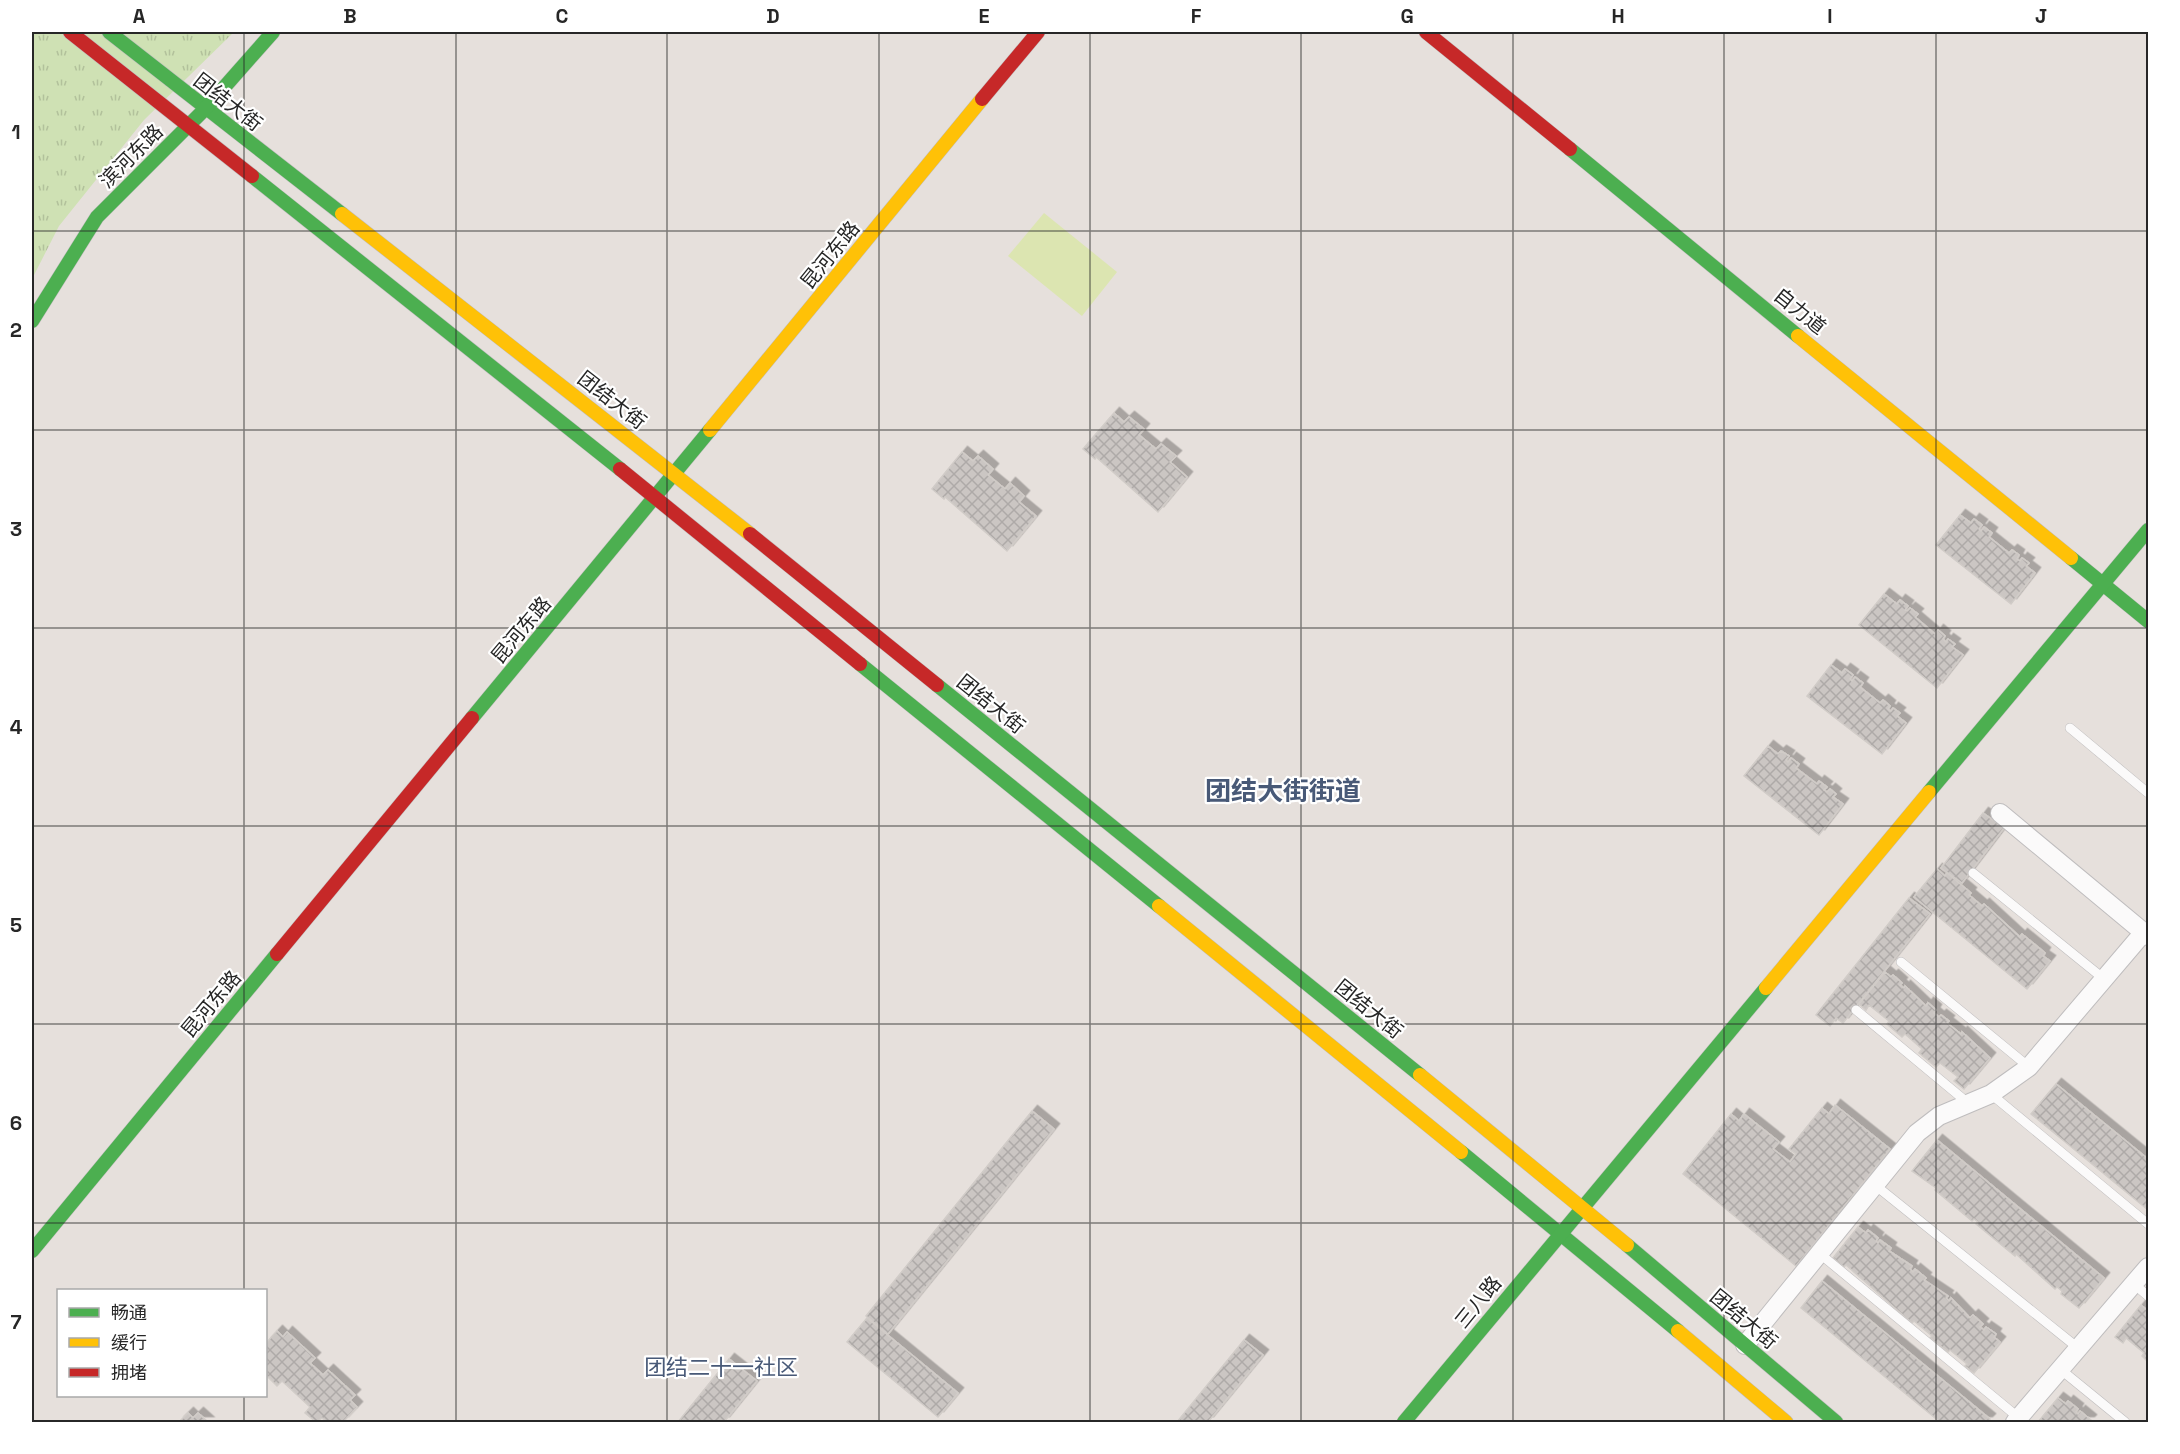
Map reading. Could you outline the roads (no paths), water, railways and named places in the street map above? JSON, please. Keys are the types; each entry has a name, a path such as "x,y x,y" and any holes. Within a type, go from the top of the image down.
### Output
{"main road":[{"path":"70,32 187,128 656,498 1561,1232 1786,1422"},
{"name":"团结大街","path":"109,32 676,474 1582,1207 1836,1422"},
{"name":"滨河东路","path":"32,321 97,217 206,109 273,32"},
{"name":"昆河东路","path":"32,1251 676,474 1038,32"},
{"name":"自力道","path":"1426,32 2148,621"},
{"name":"三八路","path":"1404,1422 2148,530"}],"street":[{"path":"1745,1345 1875,1185 1928,1124 1991,1094 2029,1067 2104,979 2146,934 2000,813"},
{"path":"2017,1420 2148,1267"}],"lane":[{"path":"2070,728 2148,793"},
{"path":"1973,873 2104,979"},
{"path":"1901,962 2029,1067"},
{"path":"1856,1010 1968,1103"},
{"path":"1991,1094 2148,1224"},
{"path":"1875,1185 2078,1348"},
{"path":"1820,1253 2017,1420"},
{"path":"2134,1284 2148,1296"},
{"path":"2060,1370 2125,1422"}],"district":[{"name":"团结大街街道","path":"1283,791"},
{"name":"团结二十一社区","path":"721,1367"}]}
